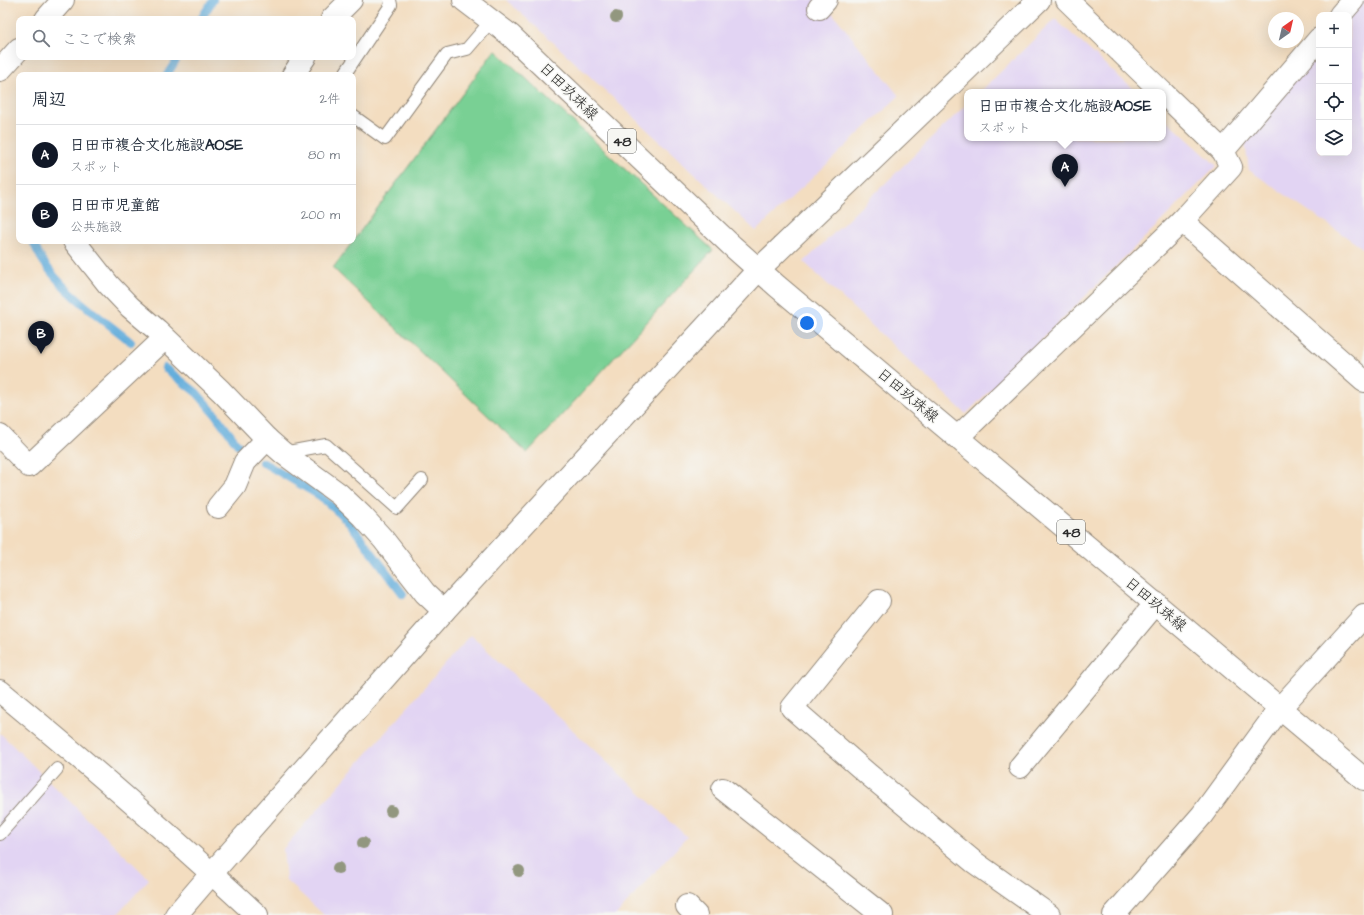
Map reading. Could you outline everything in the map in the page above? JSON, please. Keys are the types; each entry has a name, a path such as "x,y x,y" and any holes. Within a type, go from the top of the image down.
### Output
{"street":[{"path":"49,16 63,0"},
{"path":"335,16 351,0"},
{"name":"日田玖珠線","path":"464,0 510,35 731,245 777,286 1364,778"},
{"path":"176,915 444,611 759,269 1039,0"},
{"path":"1066,0 1158,89"},
{"path":"1343,12 1353,0"},
{"path":"1223,151 1316,42"},
{"path":"295,72 303,60"},
{"path":"958,437 1182,221 1231,166 1223,151 1166,97"},
{"path":"1182,221 1364,381"},
{"path":"76,244 108,284 130,307 221,391 275,446 351,505 383,539 425,593 444,611"},
{"path":"0,436 29,466 165,338"},
{"path":"218,507 235,486 245,462 275,446"},
{"path":"879,601 792,708 869,776 974,862 1050,915"},
{"path":"1020,767 1156,604"},
{"path":"1114,915 1202,815 1280,708 1362,624"},
{"path":"0,691 52,734 212,873 257,915"},
{"path":"723,789 882,915"}],"lane":[{"path":"356,57 391,5 390,0"},
{"path":"356,118 385,139 447,54 467,49 491,21"},
{"path":"346,72 354,60"},
{"path":"275,446 326,445 397,508 422,480"},
{"path":"0,834 56,769"}],"shaded area":[{"path":"506,0 822,0 899,96 756,231"},
{"path":"1362,0 1364,0 1364,249 1249,170 1244,135 1316,52 1316,156 1352,156 1352,12"},
{"path":"1055,19 1133,89 983,89"},
{"path":"964,107 964,141 1166,141 1166,120 1217,166 966,414 804,262"},
{"path":"471,635 687,837 616,915 324,915 286,880 283,849"},
{"path":"0,733 149,879 117,915 0,915"}],"green space":[{"path":"495,50 713,250 527,453 333,268 351,244 356,244 356,237"}],"waterway":[{"path":"203,16 213,0"},
{"path":"169,72 176,60"},
{"path":"34,244 40,256 61,284 89,309 131,342"},
{"path":"165,368 197,393 238,445"},
{"path":"262,462 320,496 349,522 403,594"}],"place":[{"name":"日田市複合文化施設AOSE","path":"1065,187"},
{"name":"日田市児童館","path":"41,354"}]}
